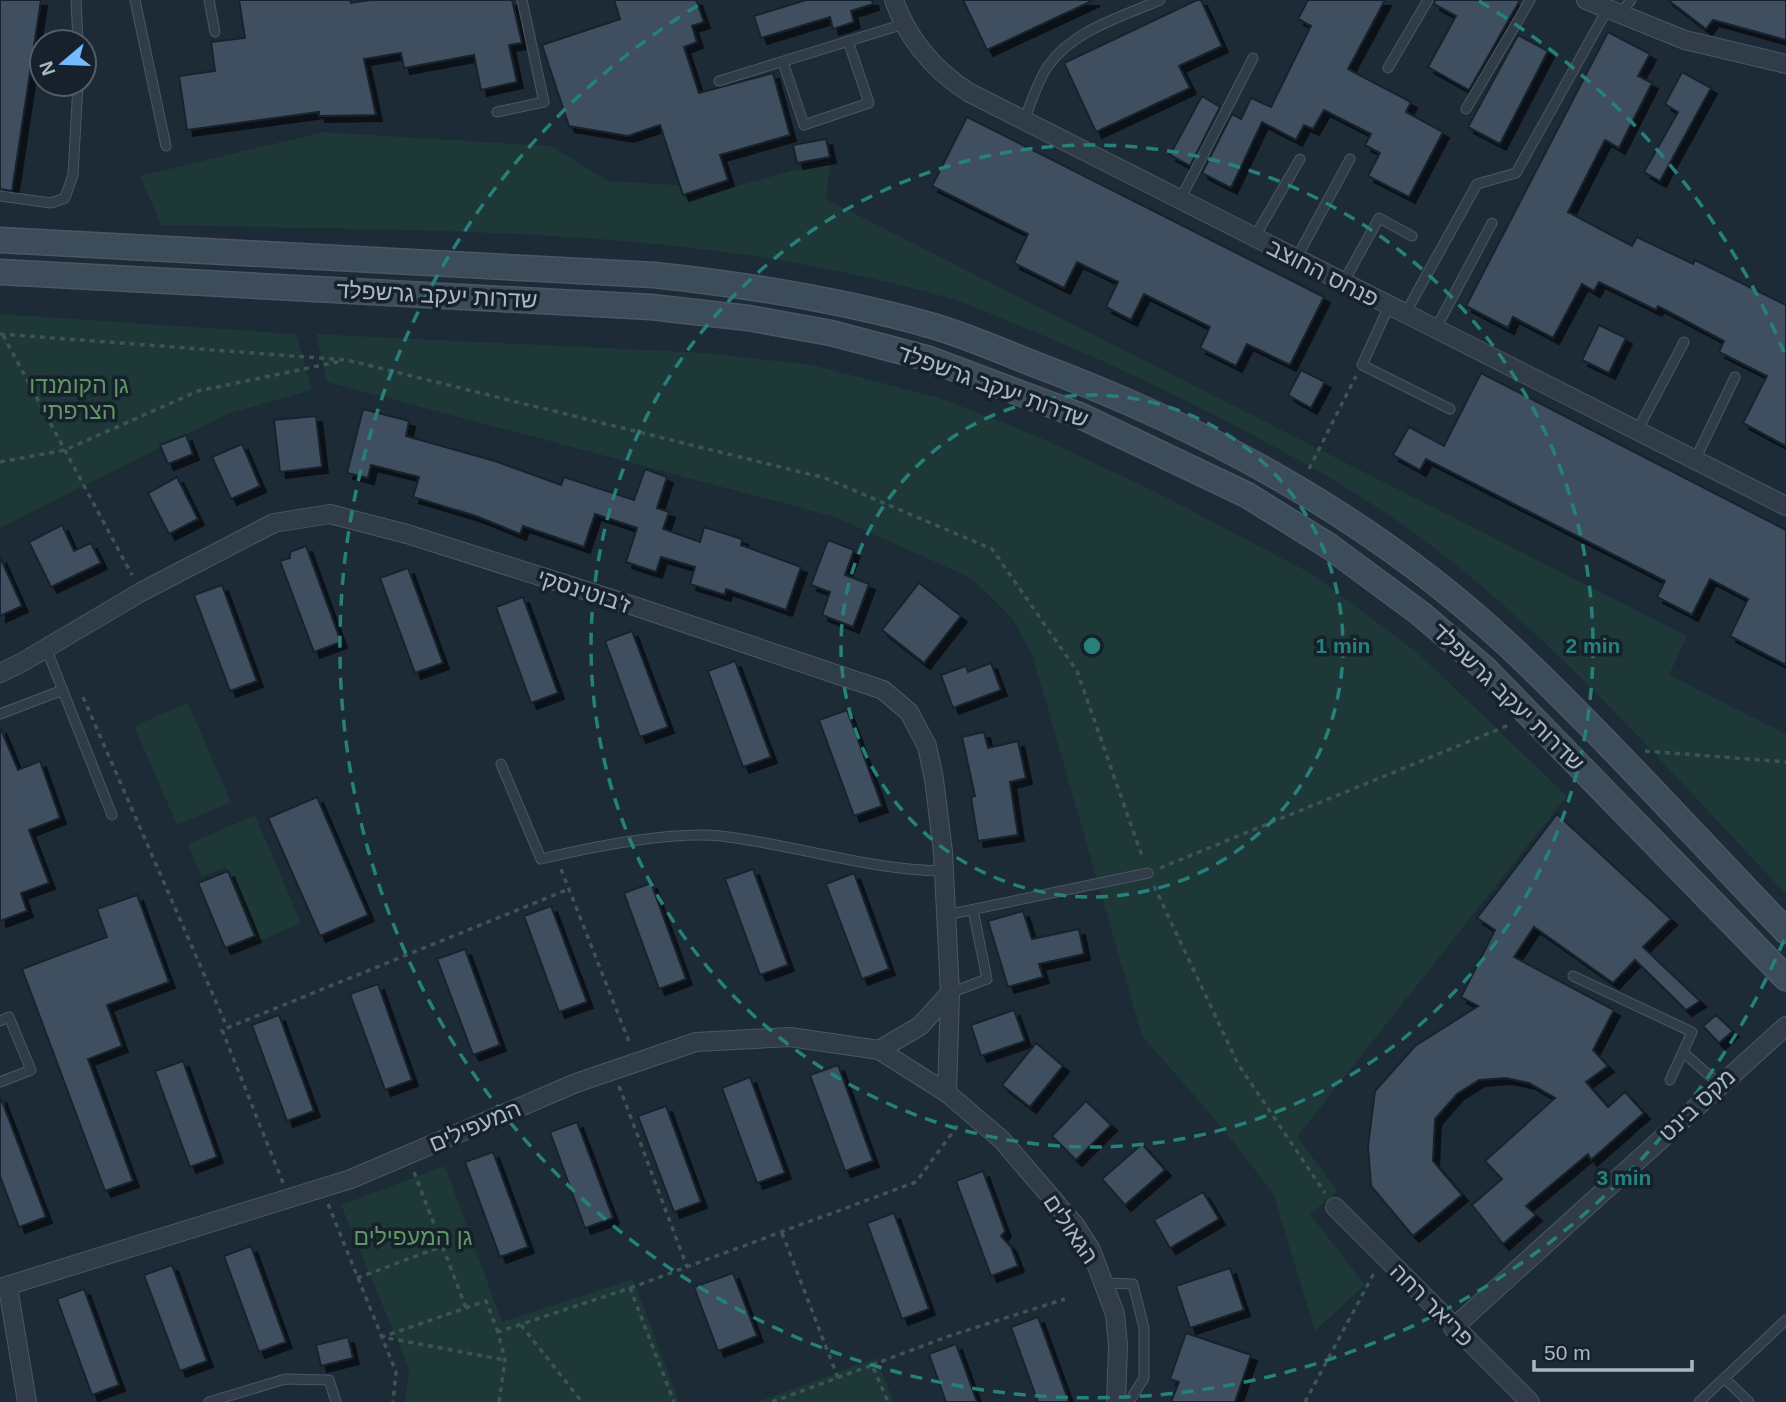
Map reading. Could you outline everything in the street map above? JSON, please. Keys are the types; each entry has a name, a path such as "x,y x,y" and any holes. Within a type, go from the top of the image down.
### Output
{"main road":[{"name":"שדרות יעקב גרשפלד","path":"0,240 654,275 752,286 837,302 936,327 1093,386 1263,466 1347,519 1450,597 1507,645 1786,931"},
{"name":"שדרות יעקב גרשפלד","path":"0,272 651,307 748,318 831,333 926,358 1082,416 1247,495 1329,546 1421,614 1485,668 1786,978"}],"street":[{"name":"פנחס החוצב","path":"894,0 904,24 925,56 946,78 1023,122 1786,506"},
{"path":"1586,0 1685,40 1786,64"},
{"name":"ז'בוטינסקי","path":"0,673 141,592 274,523 330,514 407,534 860,681 883,691 909,712 927,746 934,779 943,871 950,993 947,1093"},
{"path":"879,1049 920,1027 950,993"},
{"name":"מקס בינט","path":"1453,1328 1786,1026"},
{"name":"המעפילים","path":"4,1287 152,1238 321,1188 614,1070 695,1042 790,1037 879,1049 947,1093"},
{"name":"הגאולים","path":"947,1093 1002,1140 1075,1225 1091,1250 1106,1283 1115,1314 1118,1346 1116,1402"},
{"name":"פריאר רחה","path":"1335,1207 1453,1328 1530,1402"},
{"path":"4,1287 27,1402"}],"lane":[{"path":"76,0 77,28"},
{"path":"135,0 166,146"},
{"path":"209,0 215,32"},
{"path":"497,112 544,102 522,0"},
{"path":"1023,122 1046,69 1059,52 1076,38 1160,0"},
{"path":"1388,68 1427,0"},
{"path":"1466,109 1530,0"},
{"path":"1450,409 1362,365 1477,184 1516,173 1613,12 1631,0"},
{"path":"719,82 904,24"},
{"path":"783,62 804,125 869,103 848,41"},
{"path":"1179,201 1253,58"},
{"path":"0,196 51,203 65,198 73,175 77,98"},
{"path":"1254,238 1300,159"},
{"path":"1295,259 1350,159"},
{"path":"1343,283 1379,218 1412,236"},
{"path":"1436,330 1492,223"},
{"path":"1637,431 1684,342"},
{"path":"1695,460 1735,377"},
{"path":"46,648 112,815"},
{"path":"0,715 63,690"},
{"path":"502,764 541,859 673,836 718,836 801,848 846,861 902,870 943,871"},
{"path":"944,916 1148,873"},
{"path":"950,993 987,979 973,910"},
{"path":"1573,976 1692,1032 1670,1080"},
{"path":"0,1021 9,1017 31,1070 0,1082"},
{"path":"1683,1052 1720,1085"},
{"path":"1106,1283 1133,1284 1144,1328 1144,1378 1129,1402"},
{"path":"1699,1402 1786,1320"},
{"path":"1724,1378 1749,1402"},
{"path":"209,1402 285,1379 329,1380 336,1402"}],"path":[{"path":"1,334 347,360 825,478 992,549 1077,671 1148,873 1238,1064 1335,1207"},
{"path":"1,334 141,592"},
{"path":"0,462 65,450 198,391 347,360"},
{"path":"1298,489 1362,365"},
{"path":"80,690 228,1028"},
{"path":"1148,873 1532,716"},
{"path":"1609,748 1786,762"},
{"path":"556,855 637,1062"},
{"path":"289,1198 222,1030 569,889"},
{"path":"614,1070 687,1268"},
{"path":"498,1332 687,1268 916,1182 969,1111"},
{"path":"408,1155 466,1308"},
{"path":"321,1188 396,1372 393,1402"},
{"path":"782,1233 838,1378"},
{"path":"357,1278 443,1247"},
{"path":"1305,1402 1383,1256"},
{"path":"630,1288 674,1402"},
{"path":"772,1402 1065,1299"},
{"path":"382,1337 486,1301 505,1360 499,1402"},
{"path":"521,1325 582,1402"},
{"path":"382,1337 505,1360"},
{"path":"872,1365 888,1402"}],"green space":[{"path":"323,132 551,146 608,181 679,185 686,200 831,160 826,199 1687,636 1669,675 1786,734 1786,894 1656,755 1567,665 1474,579 1424,540 1373,504 1238,427 1066,345 948,298 852,274 755,256 558,236 161,225 140,176"},
{"name":"גן הקומנדו הצרפתי","path":"0,314 296,334 312,390 227,414 0,528"},
{"path":"316,334 709,353 812,365 937,397 1037,436 1156,492 1312,574 1419,654 1567,796 1297,1137 1338,1191 1310,1214 1365,1285 1315,1331 1273,1193 1220,1125 1142,1036 1032,654 1012,618 971,578 835,517 327,382"},
{"path":"188,703 231,802 177,825 134,726"},
{"path":"255,815 301,923 257,942 225,867 202,877 188,844"},
{"name":"גן המעפילים","path":"445,1166 502,1322 633,1279 679,1402 405,1402 409,1369 341,1205"},
{"path":"876,1358 894,1402 757,1402"}],"building":[{"path":"0,0 41,0 37,28 28,28 28,86 12,191 0,189"},
{"path":"239,0 350,0 351,3 370,0 512,0 522,43 509,45 517,82 481,90 474,55 404,68 401,53 364,59 376,115 319,116 319,112 187,130 179,76 215,71 211,42 245,38"},
{"path":"614,0 696,0 704,22 692,26 697,42 684,47 699,93 773,73 790,135 720,155 728,180 683,195 660,125 628,136 569,126 542,45 620,19"},
{"path":"806,0 872,0 873,4 851,11 854,22 833,29 830,17 761,38 754,16"},
{"path":"963,0 1094,0 987,50"},
{"path":"1201,0 1222,46 1179,66 1190,88 1096,132 1064,63"},
{"path":"1308,0 1385,0 1348,69 1411,102 1406,112 1443,132 1409,197 1368,176 1380,153 1365,145 1371,134 1324,110 1313,129 1304,125 1296,140 1262,122 1231,188 1202,173 1232,114 1241,119 1251,98 1271,107 1311,26 1298,19"},
{"path":"1435,0 1520,0 1469,90 1428,67 1456,16 1434,4"},
{"path":"1668,0 1786,0 1786,40 1713,20 1706,29"},
{"path":"1608,32 1650,54 1638,76 1652,83 1619,148 1605,140 1568,212 1632,246 1637,237 1693,264 1695,260 1786,305 1786,446 1743,423 1767,376 1719,352 1724,341 1658,306 1656,310 1599,282 1594,291 1582,284 1553,338 1513,317 1508,328 1466,306"},
{"path":"1518,35 1548,51 1500,144 1468,127"},
{"path":"1682,72 1711,88 1660,181 1644,172 1678,112 1665,104"},
{"path":"1202,96 1220,107 1190,166 1170,155"},
{"path":"967,117 1324,297 1290,365 1247,344 1236,366 1200,348 1210,327 1144,294 1131,320 1106,307 1118,282 1077,262 1064,288 1014,263 1028,234 932,186"},
{"path":"826,139 830,157 797,163 793,145"},
{"path":"1599,325 1626,338 1609,373 1582,360"},
{"path":"1301,370 1325,382 1311,408 1288,395"},
{"path":"1481,373 1786,530 1786,665 1730,636 1748,599 1710,579 1692,615 1657,597 1665,581 1426,459 1420,470 1393,455 1409,427 1444,446"},
{"path":"363,409 409,421 406,436 495,461 561,485 564,477 634,500 645,469 667,477 657,508 669,512 663,529 700,542 704,527 742,539 741,545 801,567 786,610 726,589 725,595 690,584 695,567 661,557 656,572 626,562 637,528 595,514 584,547 523,526 520,534 476,516 413,497 419,477 371,465 368,478 347,473"},
{"path":"316,416 322,467 280,472 274,420"},
{"path":"186,435 193,454 168,464 160,445"},
{"path":"242,444 260,486 231,499 212,457"},
{"path":"177,477 198,519 169,534 148,493"},
{"path":"62,525 74,551 91,543 101,563 51,587 29,542"},
{"path":"828,540 854,550 845,575 869,584 853,627 822,615 830,592 811,585"},
{"path":"306,546 341,642 314,652 280,561 290,558 290,552"},
{"path":"0,557 22,606 0,616"},
{"path":"408,568 443,663 415,673 380,578"},
{"path":"919,583 961,616 924,663 882,630"},
{"path":"222,585 257,681 230,691 194,595"},
{"path":"523,597 558,693 531,703 496,607"},
{"path":"632,631 668,727 640,737 605,641"},
{"path":"735,661 771,757 743,767 708,671"},
{"path":"991,663 1001,690 953,708 941,675 966,666 968,672"},
{"path":"847,710 882,806 854,816 819,720"},
{"path":"0,727 18,770 40,761 60,818 29,830 49,883 21,893 27,911 0,921"},
{"path":"984,732 988,748 1018,741 1026,778 1010,782 1018,835 978,841 971,797 975,796 962,737"},
{"path":"317,797 368,915 320,936 268,818"},
{"path":"1557,814 1671,919 1643,947 1700,1001 1686,1010 1635,960 1613,983 1534,927 1514,957 1614,1010 1593,1050 1608,1066 1586,1082 1608,1107 1625,1092 1644,1113 1591,1160 1588,1154 1526,1206 1536,1215 1503,1244 1472,1205 1502,1179 1485,1161 1555,1098 1529,1083 1506,1078 1479,1080 1457,1094 1435,1119 1433,1161 1462,1195 1413,1236 1371,1186 1368,1146 1375,1091 1415,1046 1478,1006 1461,997 1495,930 1477,918"},
{"path":"753,869 788,965 760,975 725,879"},
{"path":"228,871 255,936 225,948 198,883"},
{"path":"854,873 889,969 862,979 826,884"},
{"path":"651,883 686,979 659,989 624,893"},
{"path":"137,895 169,982 107,1005 122,1046 88,1059 133,1181 105,1191 22,969 107,937 97,909"},
{"path":"551,906 587,1002 559,1012 524,916"},
{"path":"1023,911 1032,939 1079,929 1084,954 1039,964 1043,977 1008,987 988,921"},
{"path":"465,949 500,1045 473,1055 437,959"},
{"path":"378,984 412,1080 385,1090 350,994"},
{"path":"1014,1010 1025,1041 981,1056 971,1025"},
{"path":"279,1015 314,1111 287,1121 252,1025"},
{"path":"1716,1015 1733,1031 1719,1043 1703,1026"},
{"path":"1036,1043 1063,1066 1030,1107 1002,1085"},
{"path":"183,1061 217,1157 190,1167 155,1071"},
{"path":"838,1065 873,1161 845,1171 810,1075"},
{"path":"750,1077 785,1173 757,1183 722,1088"},
{"path":"0,1096 46,1217 19,1227 0,1176"},
{"path":"1086,1101 1111,1125 1076,1160 1052,1136"},
{"path":"666,1106 701,1202 674,1212 638,1116"},
{"path":"577,1122 613,1218 585,1228 550,1132"},
{"path":"1142,1144 1165,1170 1125,1205 1102,1179"},
{"path":"493,1152 528,1247 500,1257 465,1162"},
{"path":"983,1171 1005,1231 1001,1236 1011,1247 1018,1266 991,1276 956,1181"},
{"path":"1203,1192 1219,1219 1170,1248 1154,1220"},
{"path":"894,1213 929,1309 902,1319 867,1223"},
{"path":"251,1246 286,1342 259,1352 224,1256"},
{"path":"172,1265 207,1361 180,1371 144,1275"},
{"path":"1230,1268 1244,1310 1190,1328 1176,1286"},
{"path":"733,1273 757,1336 718,1351 694,1287"},
{"path":"84,1289 119,1385 92,1395 57,1299"},
{"path":"1038,1317 1069,1402 1038,1402 1011,1327"},
{"path":"1186,1333 1251,1355 1235,1402 1171,1402 1179,1382 1170,1379"},
{"path":"348,1337 353,1358 321,1366 316,1345"},
{"path":"956,1344 977,1402 946,1402 929,1354"}]}
